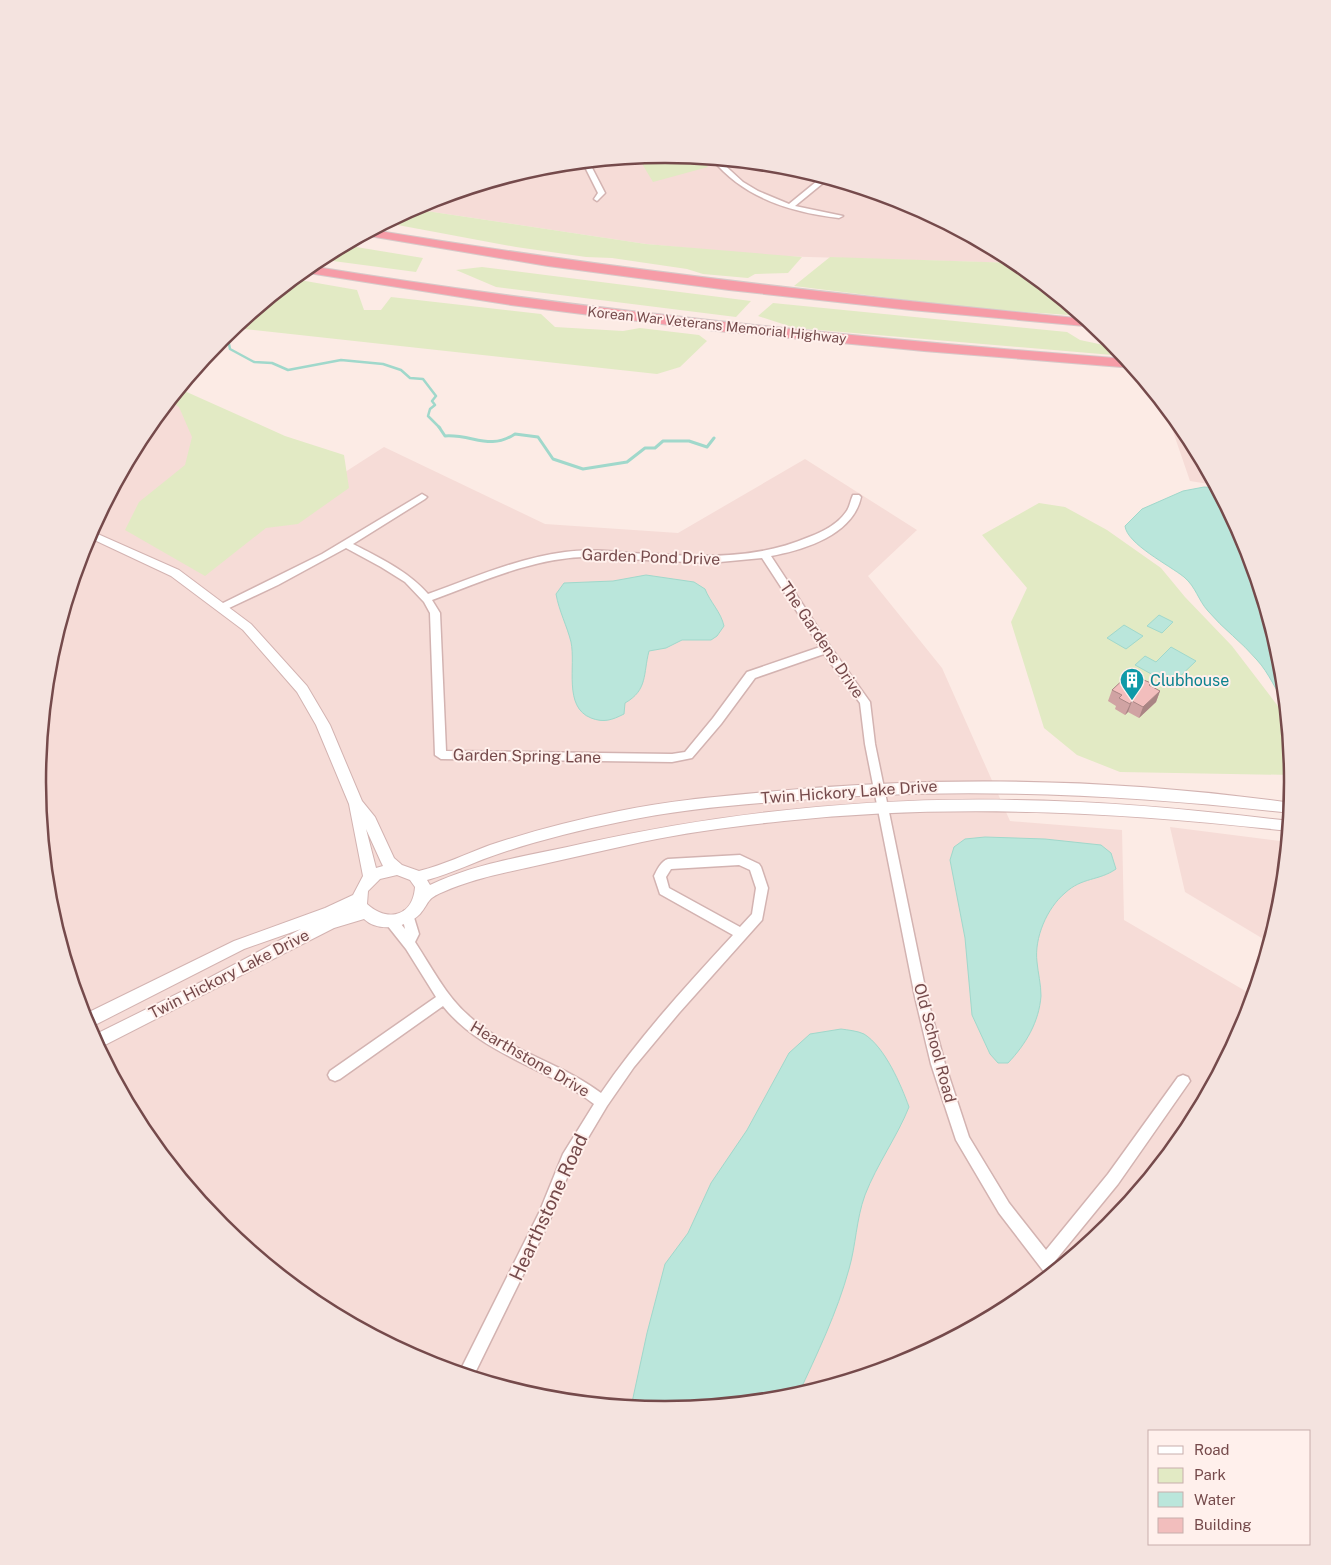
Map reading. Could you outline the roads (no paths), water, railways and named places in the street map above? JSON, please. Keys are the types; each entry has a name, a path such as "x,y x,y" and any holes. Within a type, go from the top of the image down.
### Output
{"highway":[{"path":"378,235 566,264 736,287 1080,323"},
{"name":"Korean War Veterans Memorial Highway","path":"317,271 488,297 682,322 905,346 1121,363"}],"street":[{"path":"721,166 728,176 760,196 816,214 839,216"},
{"path":"590,169 601,188 602,193 597,199"},
{"path":"791,206 819,183"},
{"path":"223,607 280,581 347,545 372,531 422,497"},
{"name":"Garden Pond Drive","path":"428,598 535,562 566,555 594,554 697,560 740,560 766,556 829,532 849,516 855,507 856,497"},
{"path":"97,537 175,573 223,607 246,627 302,690 330,740 356,804 370,821 388,862 397,869 417,877 422,883 424,894 421,903 408,915 391,922 381,921 365,913 358,899 360,891 370,878 380,872 397,869"},
{"name":"Garden Spring Lane","path":"347,545 407,578 428,598 435,613 442,755 672,758 688,755 717,721 751,675 826,649"},
{"name":"The Gardens Drive","path":"766,556 826,649 865,702 878,788"},
{"name":"Twin Hickory Lake Drive","path":"417,877 450,868 504,846 622,816 677,807 804,792 959,786 1057,788 1203,798 1284,807"},
{"name":"Old School Road","path":"878,788 921,997 938,1064 963,1140 1004,1208 1050,1266"},
{"path":"356,804 356,825 367,854 370,878"},
{"name":"Twin Hickory Lake Drive","path":"424,894 485,872 640,836 777,815 882,807 993,805 1092,808 1167,813 1283,825"},
{"name":"Hearthstone Road","path":"469,1370 544,1217 568,1159 602,1102 629,1063 674,1009 742,934 758,916 762,888 755,866 740,860 668,864 660,876 664,891 742,934"},
{"name":"Twin Hickory Lake Drive","path":"93,1018 239,945 330,912 358,899"},
{"name":"Twin Hickory Lake Drive","path":"102,1039 211,985 335,920 365,913"},
{"name":"Hearthstone Drive","path":"408,915 413,934 410,941"},
{"name":"Hearthstone Drive","path":"391,922 403,937 410,941 432,983 443,999 465,1021 485,1036 574,1082 602,1102"},
{"path":"335,1075 443,999"},
{"path":"1050,1266 1183,1081"}],"water":[{"path":"1210,487 1221,509 1252,583 1264,622 1277,690 1261,665 1208,611 1188,581 1141,547 1127,533 1125,526 1142,509 1183,491"},
{"path":"646,575 694,582 705,589 724,626 717,636 711,640 682,640 666,648 649,651 641,687 638,693 625,703 624,714 608,720 591,718 582,713 574,695 571,642 556,594 564,583 613,581"},
{"path":"1159,615 1173,622 1162,633 1147,626"},
{"path":"1124,625 1143,636 1126,649 1107,638"},
{"path":"1171,647 1196,661 1171,685 1135,665 1145,656 1156,662"},
{"path":"985,837 1045,839 1101,845 1111,853 1116,869 1071,888 1059,899 1047,915 1040,934 1037,953 1041,987 1038,1015 1026,1040 1008,1063 998,1063 990,1054 972,1015 965,938 950,860 954,847 965,839"},
{"path":"841,1029 864,1034 872,1040 885,1057 897,1078 909,1107 865,1195 851,1260 839,1301 802,1386 746,1396 706,1400 666,1402 632,1400 665,1264 688,1233 711,1183 747,1130 789,1053 810,1034"}],"waterway":[{"path":"229,344 230,349 254,362 272,363 288,370 341,360 383,364 401,370 410,378 423,379 436,396 432,401 435,405 430,409 428,416 439,427"},
{"path":"439,427 445,436 489,442 506,439 515,434 538,437 553,459 583,469 627,462 645,448 655,448 663,441 689,441 707,447 714,438"}],"place":[{"name":"Clubhouse","path":"1132,701"}]}
